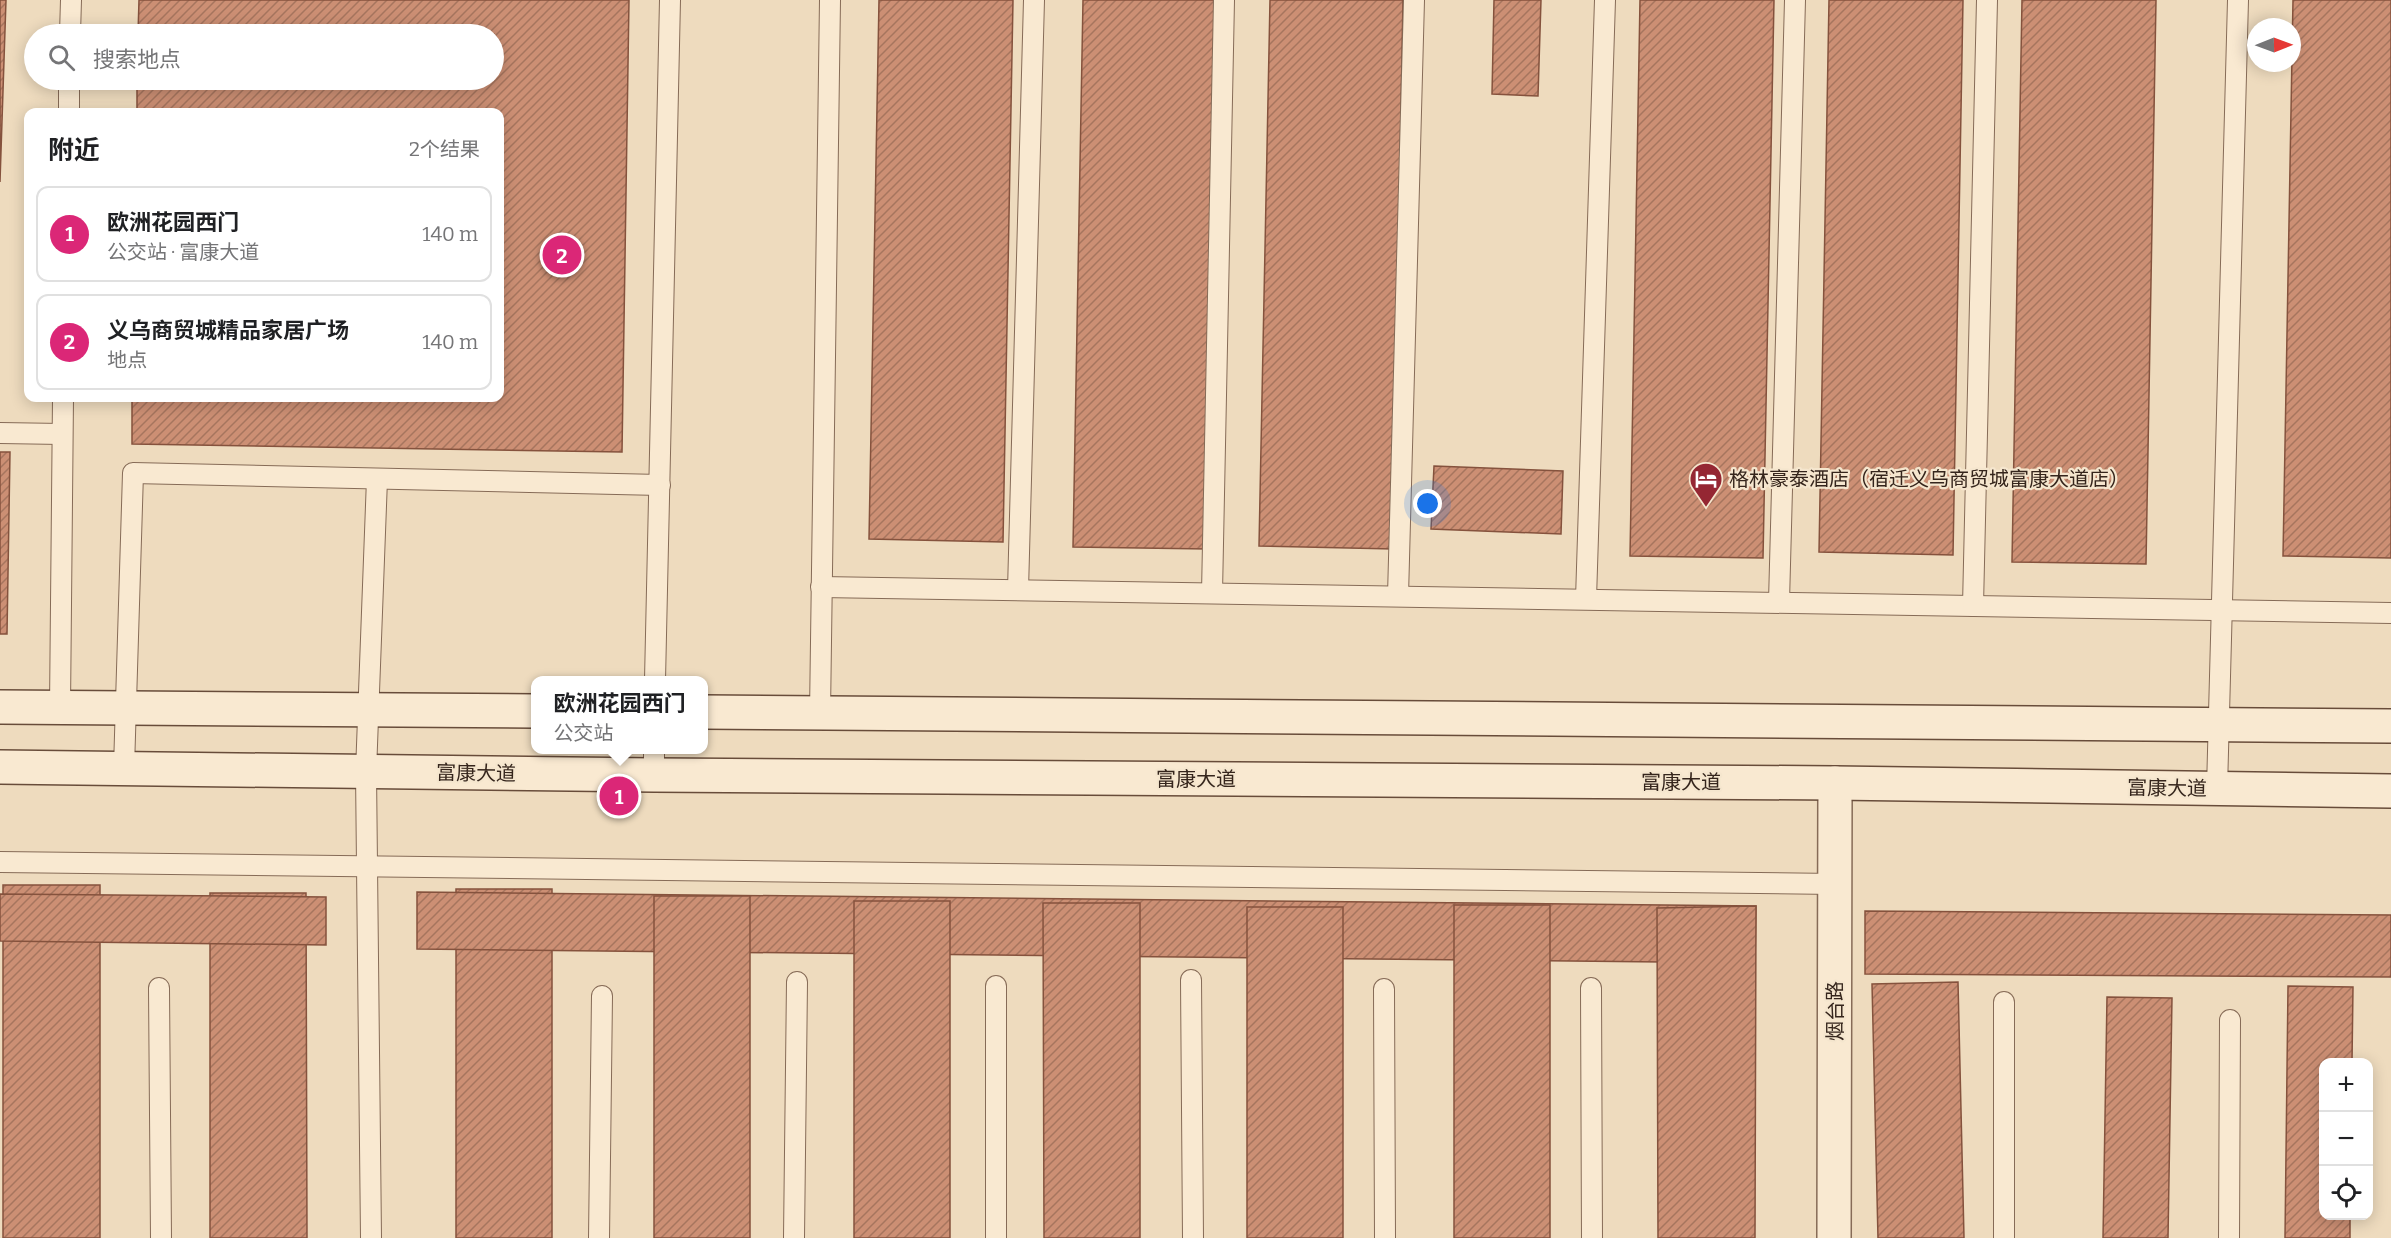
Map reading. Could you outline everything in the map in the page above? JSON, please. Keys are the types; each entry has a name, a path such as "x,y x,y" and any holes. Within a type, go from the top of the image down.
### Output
{"street":[{"path":"0,707 531,711"},
{"path":"708,712 2391,726"},
{"name":"富康大道","path":"0,767 366,771 654,762 2391,791"},
{"name":"烟台路","path":"1834,1238 1835,783"}],"lane":[{"path":"70,24 71,0"},
{"path":"655,676 670,0"},
{"path":"820,713 830,0"},
{"path":"1018,590 1034,0"},
{"path":"1212,593 1224,0"},
{"path":"1398,596 1414,0"},
{"path":"1586,599 1605,0"},
{"path":"1779,603 1795,0"},
{"path":"1973,606 1987,0"},
{"path":"2217,789 2238,0"},
{"path":"69,90 69,108"},
{"path":"60,707 63,402"},
{"path":"0,433 62,434"},
{"path":"124,768 133,473 660,485"},
{"path":"371,1238 366,771 377,478"},
{"path":"821,587 2391,613"},
{"path":"0,862 1835,884"},
{"path":"1191,980 1193,1238"},
{"path":"794,1238 797,982"},
{"path":"996,986 996,1238"},
{"path":"159,988 161,1238"},
{"path":"1591,988 1592,1238"},
{"path":"1384,990 1385,1238"},
{"path":"599,1238 602,996"},
{"path":"2004,1002 2004,1238"},
{"path":"2229,1238 2230,1020"}],"building":[{"path":"0,0 6,0 0,182"},
{"path":"139,0 629,0 622,452 132,444 132,402 504,402 504,108 137,108 137,90 504,90 504,24 138,24"},
{"path":"879,0 1013,0 1003,542 869,539"},
{"path":"1083,0 1217,0 1207,549 1073,547"},
{"path":"1270,0 1403,0 1393,549 1259,546"},
{"path":"1494,0 1541,0 1538,96 1492,94"},
{"path":"1640,0 1774,0 1763,558 1630,556"},
{"path":"1829,0 1963,0 1953,555 1819,552"},
{"path":"2022,0 2156,0 2146,564 2012,562"},
{"path":"2293,0 2391,0 2391,558 2283,556 2292,72 2301,72 2301,18 2293,18"},
{"path":"0,452 10,452 7,634 0,634"},
{"path":"1434,466 1563,471 1561,534 1431,529"},
{"path":"3,885 100,885 100,1238 3,1238"},
{"path":"456,889 552,889 552,1238 456,1238"},
{"path":"417,892 1756,906 1755,963 417,949"},
{"path":"210,893 306,893 307,1238 210,1238"},
{"path":"0,894 326,897 326,945 0,941"},
{"path":"654,896 750,896 750,1238 654,1238"},
{"path":"854,901 950,901 950,1238 854,1238"},
{"path":"1043,903 1140,903 1140,1238 1044,1238"},
{"path":"1454,905 1550,905 1550,1238 1454,1238"},
{"path":"1756,906 1755,1238 1658,1238 1657,908"},
{"path":"1247,907 1343,907 1343,1238 1247,1238"},
{"path":"1865,911 2391,915 2391,977 1865,974"},
{"path":"1958,982 1964,1238 1878,1238 1872,984"},
{"path":"2288,986 2353,987 2352,1058 2319,1058 2319,1220 2350,1220 2350,1238 2285,1238"},
{"path":"2107,997 2172,998 2168,1238 2103,1238"}],"place":[{"name":"义乌商贸城精品家居广场","path":"562,255"},
{"name":"格林豪泰酒店（宿迁义乌商贸城富康大道店）","path":"1706,508"},
{"name":"欧洲花园西门","path":"619,796"}]}
